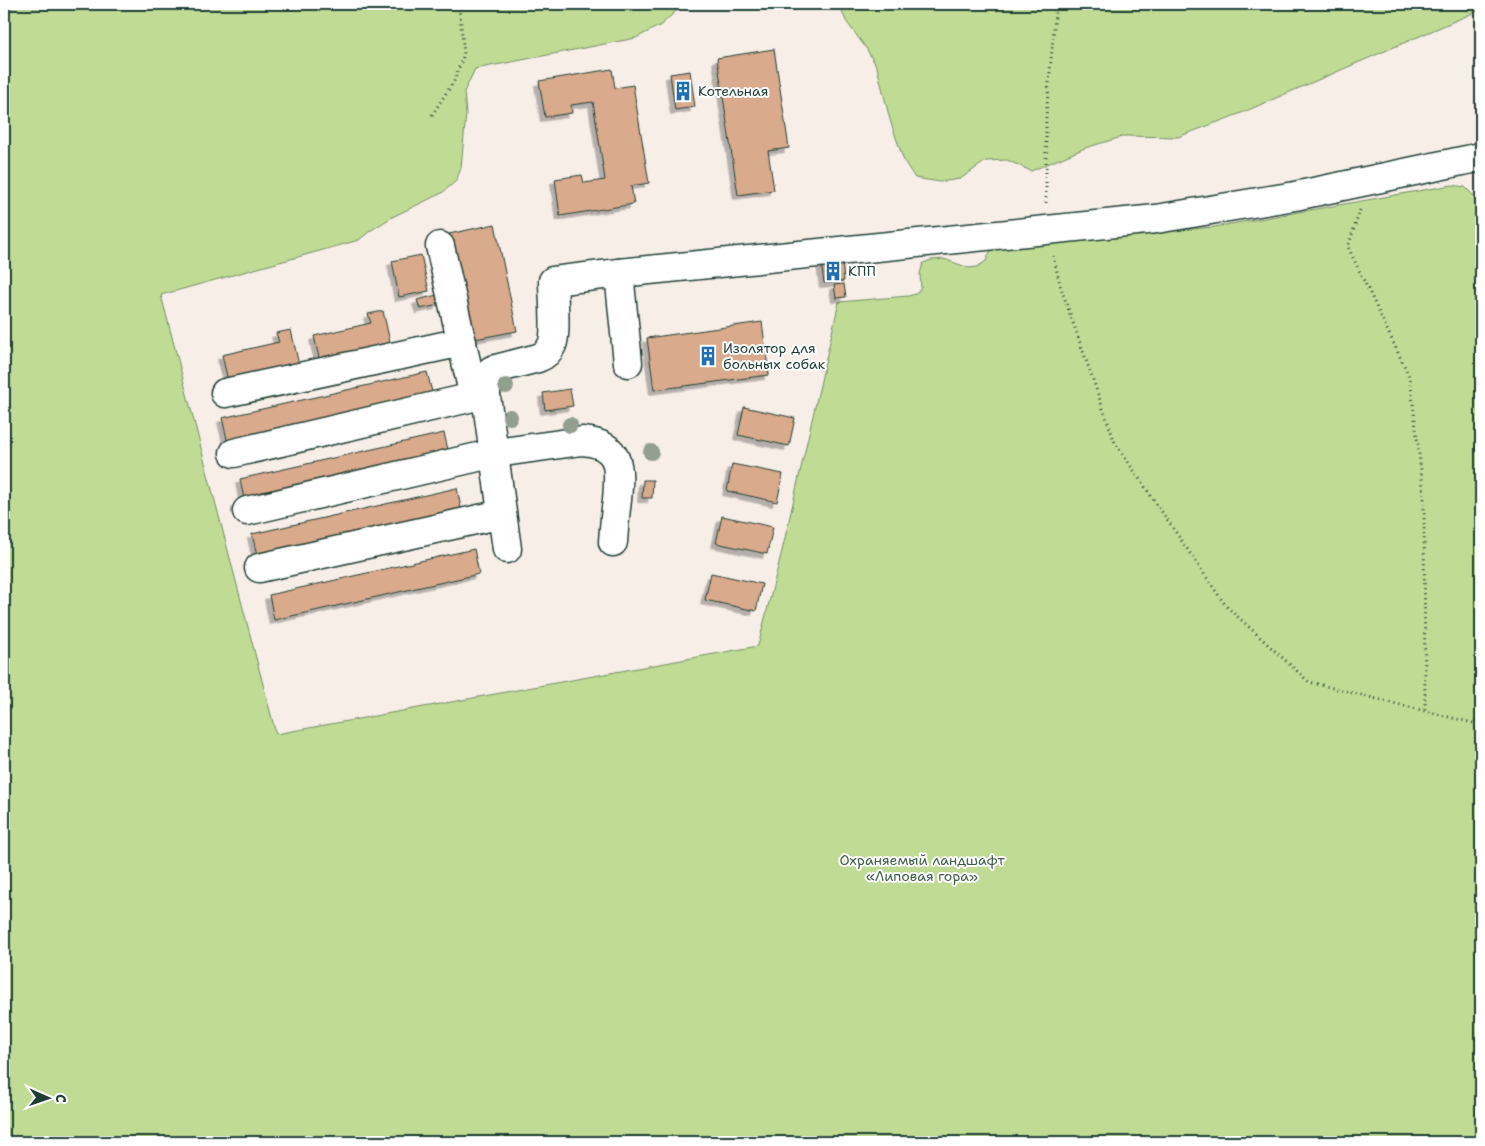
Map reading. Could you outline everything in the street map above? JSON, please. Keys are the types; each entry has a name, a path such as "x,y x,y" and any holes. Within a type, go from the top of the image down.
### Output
{"street":[{"path":"480,395 484,381 492,370 544,356 550,350 554,339 553,281 1156,219 1295,196 1481,157"},
{"path":"440,246 462,342 480,395 495,453 507,549"},
{"path":"619,273 628,363"},
{"path":"225,393 462,342"},
{"path":"234,453 480,395"},
{"path":"247,511 495,453 582,440 601,444 616,460 619,472 612,542"},
{"path":"259,568 502,514"}],"path":[{"path":"432,116 454,82 464,54 458,4"},
{"path":"1056,4 1046,117 1046,230 1061,288 1116,443 1226,606 1309,682 1481,724"},
{"path":"1370,181 1348,247 1410,378 1424,495 1425,710"}],"green space":[{"name":"Охраняемый ландшафт «Липовая гора»","path":"4,4 689,4 675,12 661,25 636,38 475,69 464,92 466,114 461,168 456,181 442,193 392,217 359,240 161,295 276,734 758,646 782,551 839,302 916,294 921,288 920,274 923,263 944,259 969,268 977,267 986,261 990,252 996,247 1214,227 1452,185 1465,187 1473,195 1481,219 1481,296 1479,304 1481,317 1481,1142 4,1142"},
{"path":"839,4 1481,4 1481,10 1239,114 1178,137 1125,136 1085,148 1031,171 1007,160 986,161 960,179 940,182 915,178 904,161 890,120 877,67 846,21"}],"building":[{"path":"774,49 789,148 768,151 774,190 738,195 717,58"},
{"path":"612,69 615,88 633,85 649,183 631,186 634,204 560,216 555,179 582,175 584,183 605,180 593,102 571,105 572,113 545,117 539,81"},
{"name":"Котельная","path":"690,71 695,107 675,110 670,74"},
{"path":"495,224 517,331 470,340 449,234"},
{"path":"421,255 429,291 399,297 392,261"},
{"name":"КПП","path":"842,259 844,281 824,283 821,261"},
{"path":"844,284 846,297 836,298 834,285"},
{"path":"437,295 439,305 420,309 417,300"},
{"path":"383,311 391,346 320,362 314,336 371,323 368,314"},
{"name":"Изолятор для больных собак","path":"762,322 769,375 654,390 647,338"},
{"path":"291,330 299,365 228,381 222,355 279,342 276,333"},
{"path":"427,372 433,396 228,443 222,418"},
{"path":"570,389 573,406 545,410 543,393"},
{"path":"744,407 795,418 789,446 738,435"},
{"path":"444,433 450,458 245,504 240,479"},
{"path":"732,464 783,474 777,502 727,491"},
{"path":"643,480 653,480 652,498 642,498"},
{"path":"457,488 462,513 258,559 252,534"},
{"path":"722,516 773,527 767,554 716,543"},
{"path":"474,549 479,574 274,620 269,595"},
{"path":"711,573 762,584 756,611 705,600"}],"place":[{"name":"Котельная","path":"683,91"},
{"name":"КПП","path":"833,271"},
{"name":"Изолятор для больных собак","path":"708,356"}]}
